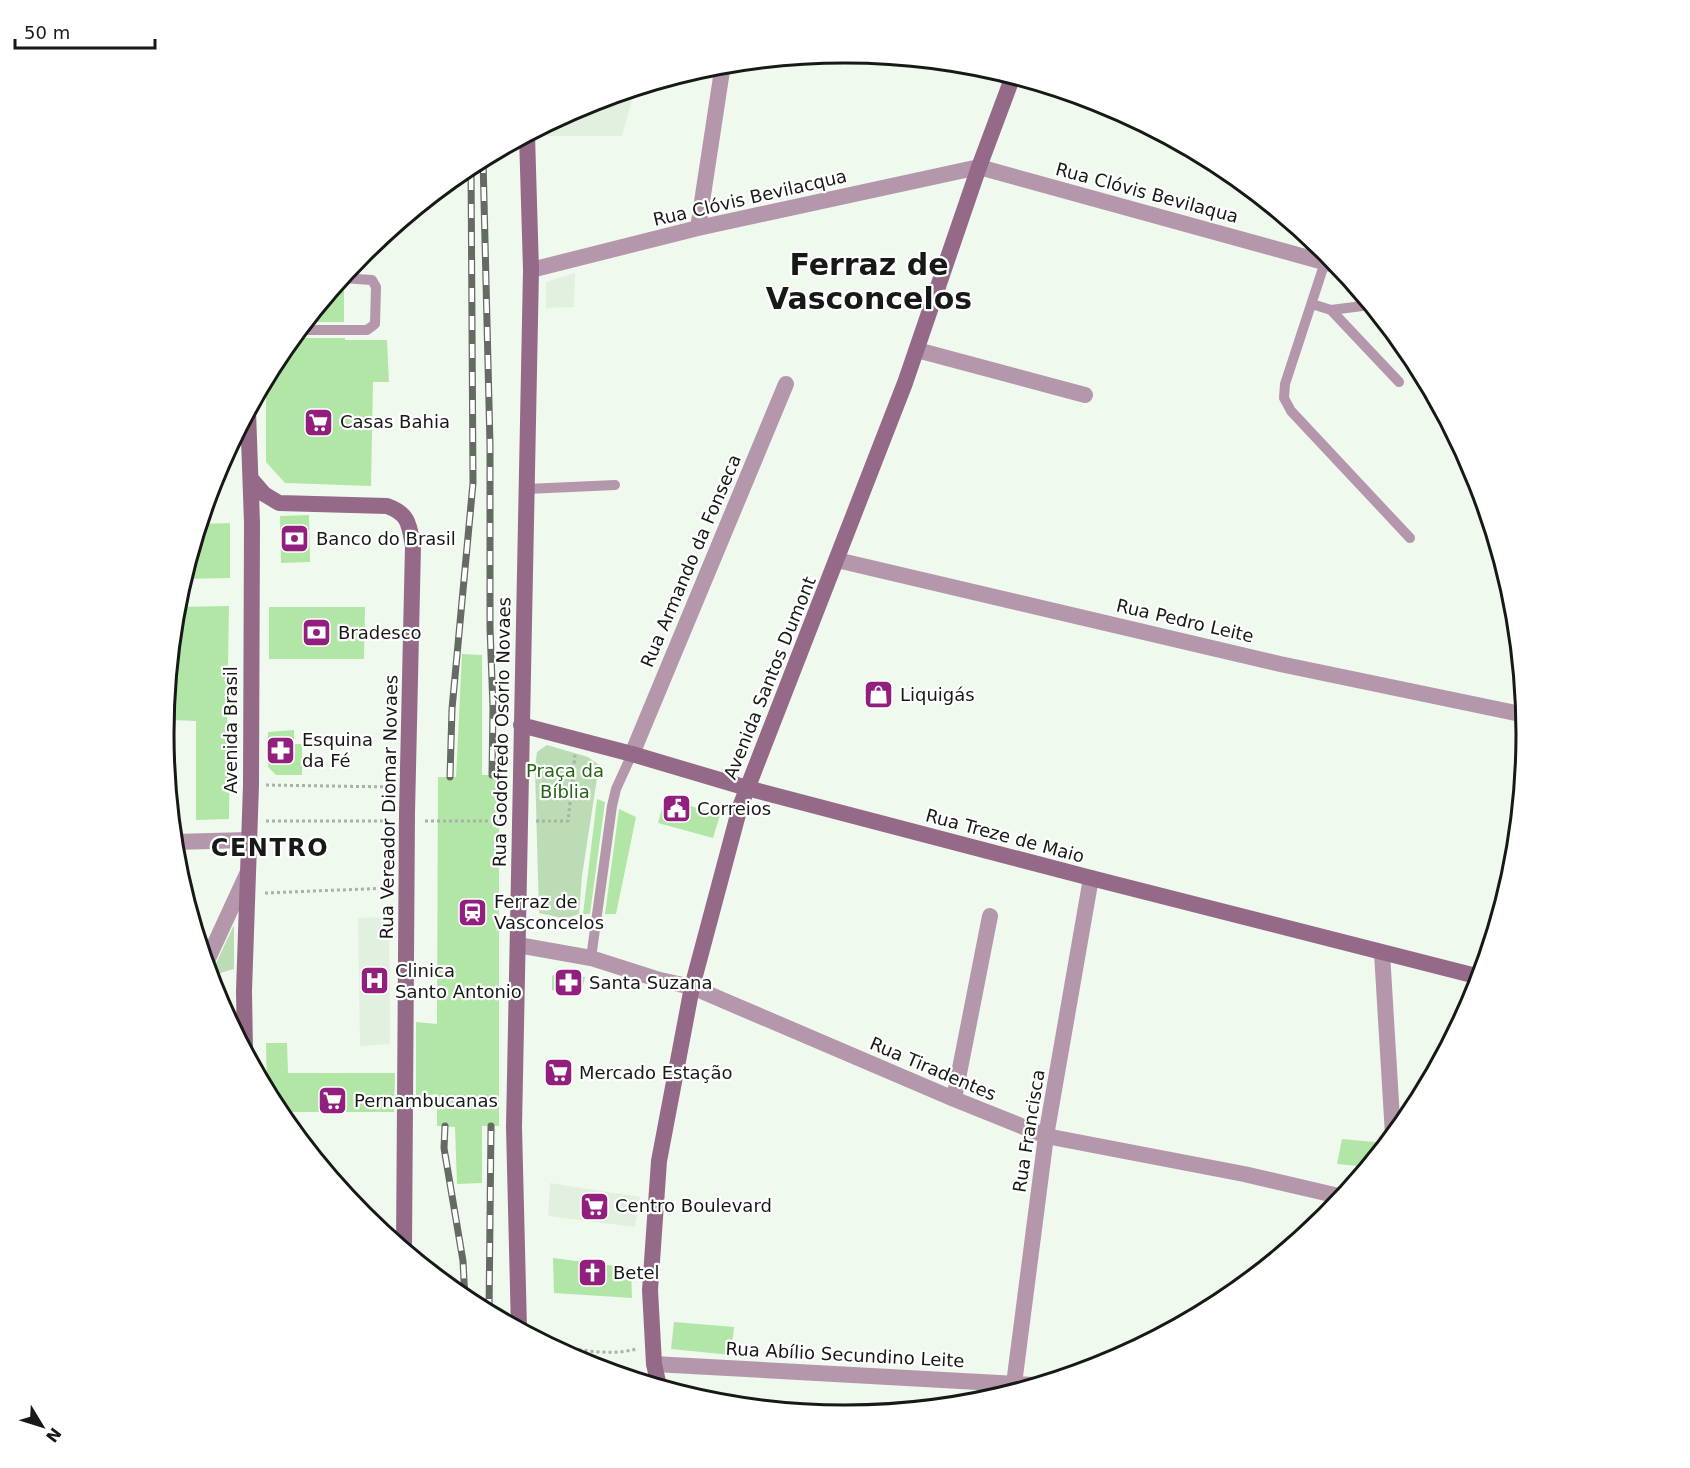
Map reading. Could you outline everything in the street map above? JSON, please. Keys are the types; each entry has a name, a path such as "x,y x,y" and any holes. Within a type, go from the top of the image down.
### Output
{"main road":[{"name":"Avenida Santos Dumont","path":"657,1378 652,1345 650,1290 658,1161 692,987 740,807 917,350 979,167 1010,84"},
{"name":"Rua Godofredo Osório Novaes","path":"519,1320 514,1127 531,270 527,143"},
{"name":"Avenida Brasil","path":"245,1035 251,785 252,523 246,431"},
{"path":"251,479 264,494 279,503 252,523"},
{"name":"Rua Vereador Diomar Novaes","path":"279,503 387,506 398,510 410,526 413,546 404,1239"},
{"name":"Rua Treze de Maio","path":"521,725 632,754 747,788 1471,975"}],"street":[{"path":"698,228 721,75"},
{"name":"Rua Clóvis Bevilacqua","path":"531,270 698,228 979,167"},
{"name":"Rua Clóvis Bevilaqua","path":"979,167 1320,261"},
{"path":"917,350 1085,395"},
{"name":"Rua Armando da Fonseca","path":"632,754 786,384"},
{"name":"Rua Pedro Leite","path":"837,560 1280,664 1516,713"},
{"path":"183,842 248,840"},
{"path":"211,953 248,874"},
{"name":"Rua Francisca","path":"1016,1383 1046,1136 1091,878"},
{"path":"954,1099 990,916"},
{"name":"Rua Tiradentes","path":"518,945 591,958 660,980 692,987 1046,1136 1244,1174 1332,1194"},
{"path":"1382,953 1392,1122"},
{"name":"Rua Abílio Secundino Leite","path":"654,1364 1001,1386"}],"lane":[{"path":"1329,270 1312,304 1286,384 1284,398 1291,411 1410,538"},
{"path":"310,330 367,330 375,324 376,287 372,280 353,279"},
{"path":"1312,304 1331,310 1361,306"},
{"path":"1331,310 1399,382"},
{"path":"527,489 615,485"},
{"path":"591,958 612,806 616,789 632,754"}],"path":[{"path":"534,821 568,821 573,766"},
{"path":"251,785 409,788"},
{"path":"249,821 394,821"},
{"path":"418,821 510,821"},
{"path":"247,893 407,887"},
{"path":"576,1349 629,1351 652,1345"}],"shaded area":[{"path":"633,98 622,136 547,136 548,132 588,114"},
{"path":"575,273 574,307 546,308 546,282"},
{"name":"Clinica Santo Antonio","path":"389,917 390,1044 360,1046 358,918"},
{"name":"Centro Boulevard","path":"550,1183 640,1197 635,1227 548,1216"}],"green space":[{"name":"Praça da Bíblia","path":"547,745 588,757 599,765 582,876 579,914 562,918 539,913 535,768 537,752"},
{"path":"234,925 234,969 219,973 215,965"}],"building":[{"path":"342,291 344,291 344,322 316,322"},
{"name":"Casas Bahia","path":"304,338 387,340 389,382 373,382 371,486 285,483 266,462 266,395"},
{"name":"Banco do Brasil","path":"309,515 310,562 281,563 280,516"},
{"path":"230,523 230,578 193,579 208,524"},
{"path":"229,606 227,722 230,722 229,819 196,820 196,721 174,720 175,690 186,607"},
{"name":"Bradesco","path":"269,607 365,607 364,659 269,659"},
{"name":"Ferraz de Vasconcelos","path":"462,654 482,655 482,775 499,775 499,1126 482,1126 482,1183 457,1184 455,1127 437,1126 437,1094 416,1097 416,1022 437,1024 438,777 456,777"},
{"name":"Esquina da Fé","path":"294,730 294,744 302,744 302,775 276,775 268,767 268,732"},
{"path":"665,798 720,815 713,838 658,823"},
{"path":"597,799 605,802 590,914 583,914"},
{"path":"619,809 636,817 616,914 605,914"},
{"name":"Santa Suzana","path":"557,972 585,977 581,995 552,990 552,976"},
{"name":"Pernambucanas","path":"266,1043 287,1043 288,1073 395,1073 394,1112 291,1112 267,1074"},
{"path":"1342,1139 1377,1142 1357,1166 1337,1164"},
{"name":"Betel","path":"553,1258 631,1268 632,1298 554,1293"},
{"path":"674,1322 734,1327 731,1355 671,1349"}],"railway":[{"path":"483,169 490,445 492,775"},
{"path":"450,777 452,709 473,483 471,177"},
{"path":"445,1126 444,1148 463,1261 464,1286"},
{"path":"489,1303 491,1126"}],"place":[{"name":"Casas Bahia","path":"319,422"},
{"name":"Banco do Brasil","path":"295,539"},
{"name":"Bradesco","path":"317,633"},
{"name":"Liquigás","path":"879,695"},
{"name":"Esquina da Fé","path":"281,750"},
{"name":"Correios","path":"676,809"},
{"name":"Ferraz de Vasconcelos","path":"473,912"},
{"name":"Clinica Santo Antonio","path":"374,981"},
{"name":"Santa Suzana","path":"568,983"},
{"name":"Mercado Estação","path":"558,1073"},
{"name":"Pernambucanas","path":"333,1101"},
{"name":"Centro Boulevard","path":"594,1206"},
{"name":"Betel","path":"592,1273"}],"district":[{"name":"Ferraz de Vasconcelos","path":"869,282"},
{"name":"CENTRO","path":"270,848"}]}
